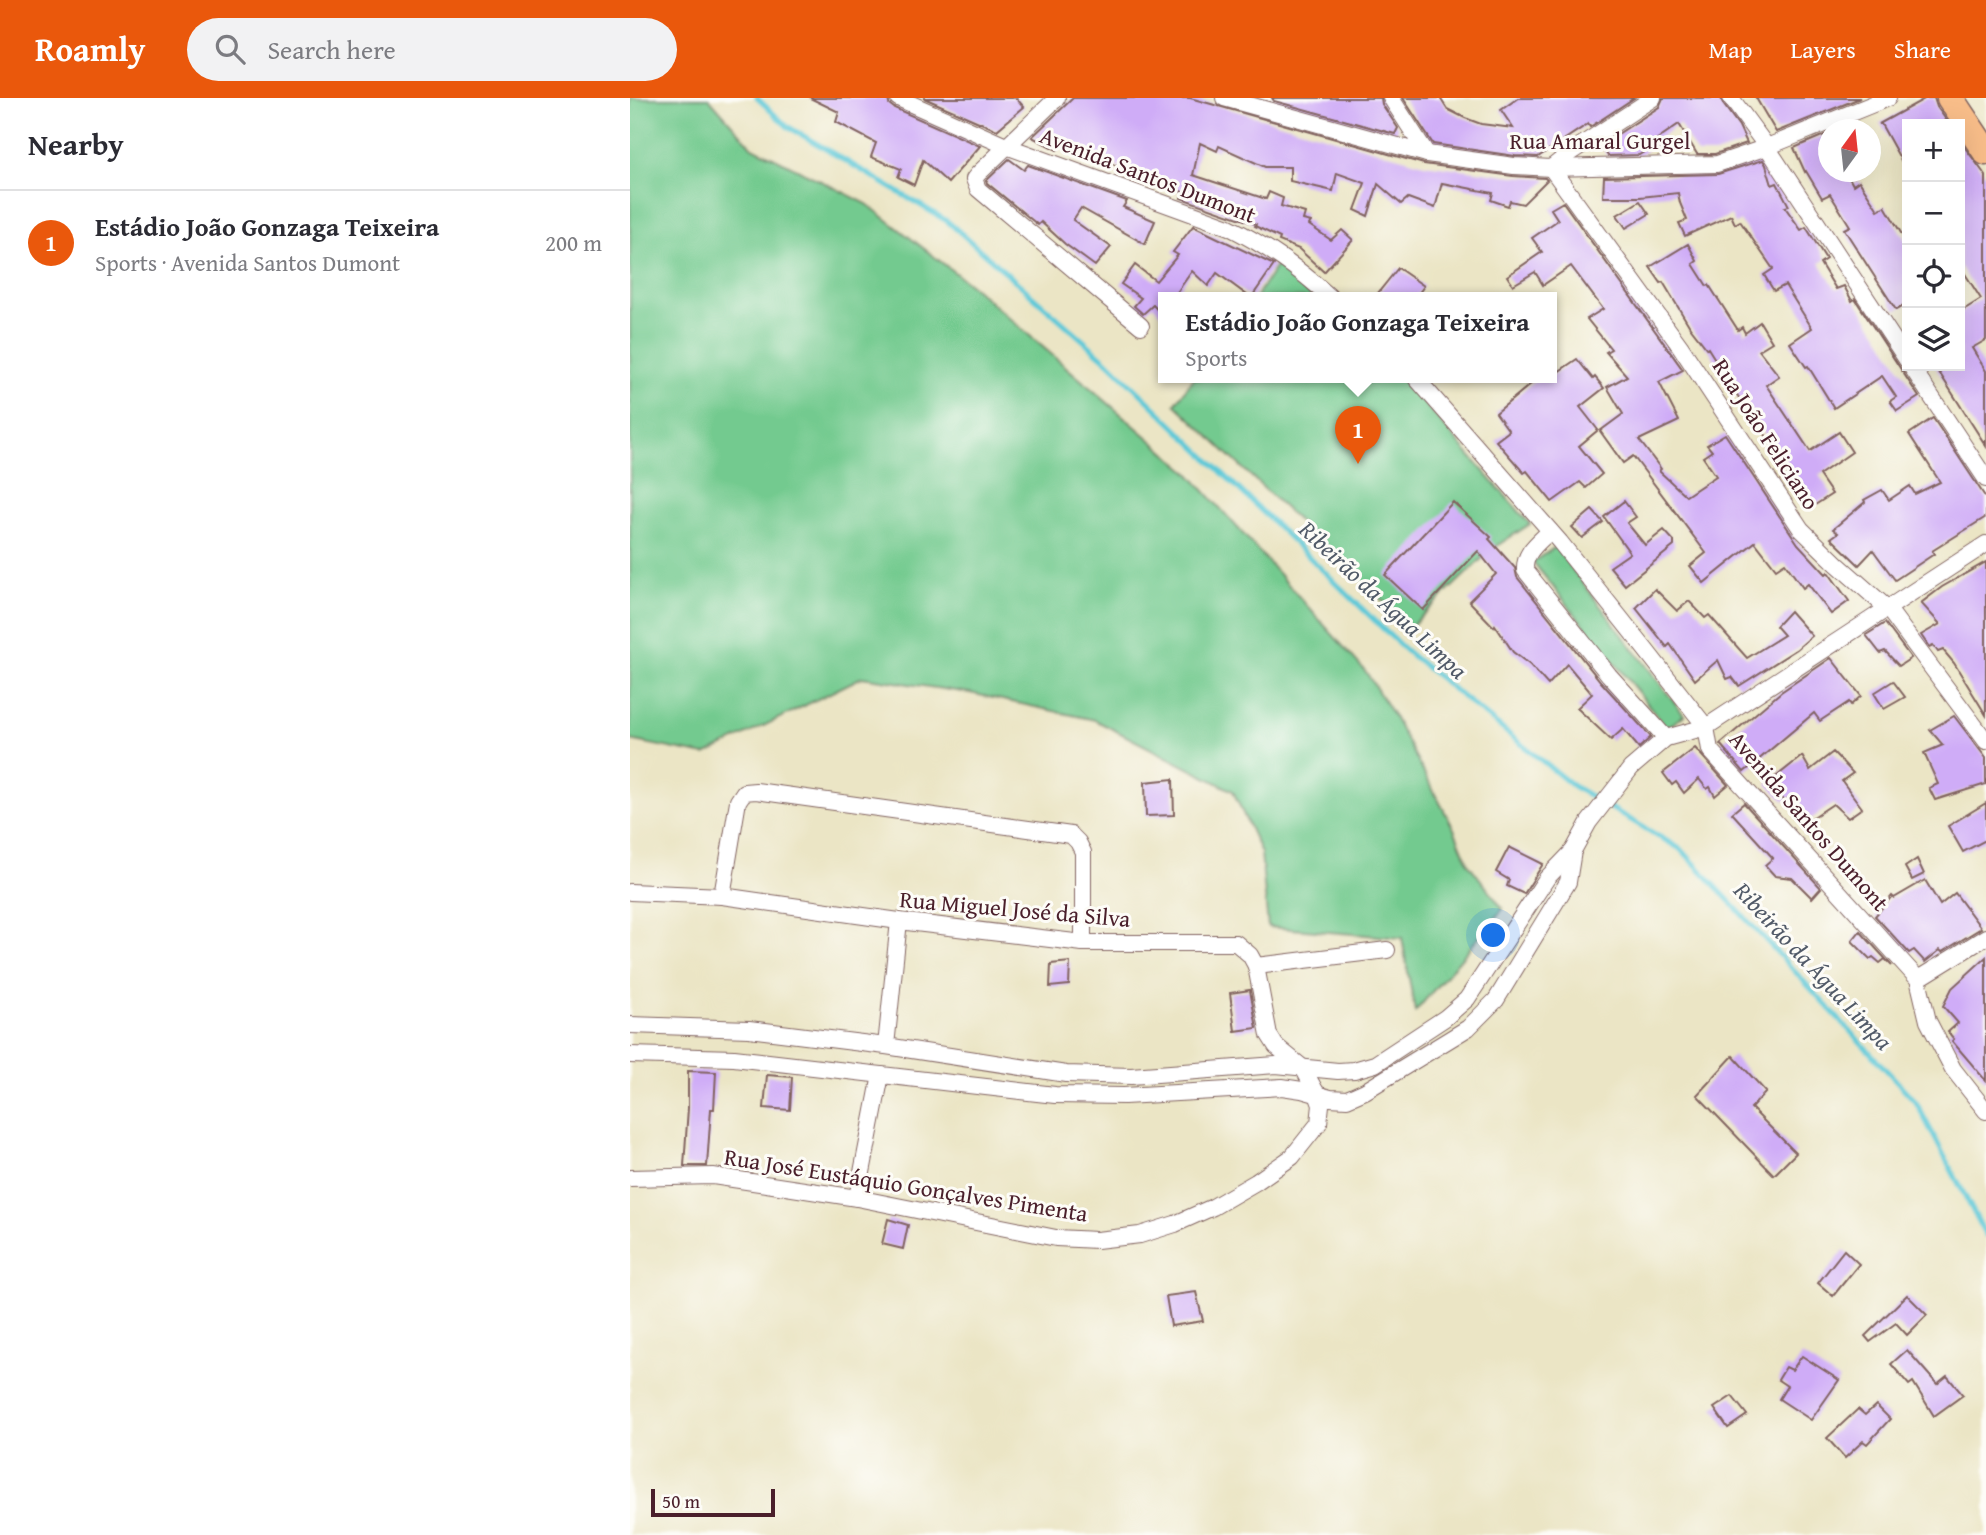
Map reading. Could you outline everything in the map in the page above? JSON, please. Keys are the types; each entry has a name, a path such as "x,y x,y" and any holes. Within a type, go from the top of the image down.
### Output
{"main road":[{"path":"1950,98 1986,152"}],"street":[{"name":"Avenida Santos Dumont","path":"898,98 1006,146 1229,226 1265,245 1299,269 1324,292"},
{"path":"1058,98 974,179 978,189 1141,326"},
{"name":"Rua Amaral Gurgel","path":"1224,98 1252,102 1427,154 1514,166 1551,168 1717,164 1767,147 1888,98"},
{"path":"1391,98 1427,154"},
{"path":"1551,168 1653,98"},
{"path":"1731,98 1767,147 1902,352"},
{"name":"Rua João Feliciano","path":"1551,168 1680,346 1801,529 1837,565 1888,609 1986,741"},
{"path":"1914,371 1986,479"},
{"name":"Avenida Santos Dumont","path":"1420,383 1550,531 1706,727 1710,750 1919,979"},
{"path":"1550,531 1530,550 1525,560 1525,570 1609,675 1666,738"},
{"path":"630,1025 749,1029 886,1046 1066,1074 1132,1076 1276,1065 1338,1071 1375,1064 1446,1018 1467,999 1547,878 1573,851 1589,822 1631,768 1666,738 1706,727 1986,544"},
{"path":"722,895 738,801 744,792 756,790 1071,835 1083,852 1083,943"},
{"path":"630,1055 734,1058 1055,1095 1124,1096 1282,1087 1330,1098 1347,1099 1365,1091 1468,1028 1496,1000 1568,882 1573,851"},
{"name":"Rua Miguel José da Silva","path":"630,892 722,895 899,921 1083,943 1236,943 1250,955 1256,966"},
{"path":"886,1046 899,921"},
{"path":"1986,937 1919,979 1928,1021 1953,1069 1986,1111"},
{"path":"1317,1094 1303,1068 1276,1046 1269,1035 1256,966 1387,950"},
{"path":"857,1198 881,1074"},
{"name":"Rua José Eustáquio Gonçalves Pimenta","path":"630,1178 713,1176 857,1198 1056,1238 1097,1240 1140,1235 1175,1224 1213,1207 1292,1157 1318,1124 1321,1105 1317,1094"}],"green space":[{"path":"630,98 709,98 751,146 867,204 973,287 1187,471 1366,672 1394,717 1454,829 1468,863 1503,909 1415,1012 1402,938 1268,927 1261,853 1233,791 1095,720 970,693 862,677 705,755 630,740"},
{"path":"1277,265 1307,292 1259,292"},
{"path":"1190,383 1406,383 1530,524 1492,549 1410,627 1175,404"},
{"path":"1555,547 1684,715 1667,728 1533,562"}],"building":[{"path":"810,98 888,98 889,104 894,108 980,146 948,183 923,160 914,185 898,177 901,169 871,157 876,143 836,122 839,112"},
{"path":"924,98 1016,98 1024,107 997,130"},
{"path":"1073,98 1190,98 1424,164 1547,180 1523,204 1510,201 1508,206 1491,200 1493,193 1442,183 1435,208 1408,198 1401,204 1378,184 1368,216 1355,210 1365,183 1337,173 1333,191 1290,181 1290,167 1265,167 1219,146 1217,151 1200,143 1193,175 1266,199 1269,192 1283,198 1281,206 1305,213 1303,220 1311,222 1309,225 1331,240 1342,230 1353,240 1324,272 1299,249 1279,241 1280,238 1255,226 1256,224 1181,198 1183,192 1135,173 1134,175 1099,157 1097,160 1063,143 1057,150 1032,137"},
{"path":"1272,98 1381,98 1398,128 1395,134 1274,101"},
{"path":"1403,98 1440,98 1447,109 1465,118 1481,124 1513,128 1501,110 1518,98 1634,98 1538,157 1433,144"},
{"path":"1663,98 1721,98 1747,143 1715,154 1697,154 1679,124 1639,155 1608,156 1601,145 1659,107"},
{"path":"1756,98 1860,98 1776,132"},
{"path":"1926,98 1934,98 1945,119 1902,119 1902,162 1881,123"},
{"path":"1818,138 1818,182 1851,182 1853,185 1860,182 1878,210 1885,206 1902,235 1902,307 1896,310 1844,229 1850,226 1830,194 1822,198 1805,172 1794,148"},
{"path":"1965,148 1986,176 1986,340 1972,348 1986,371 1986,446 1938,371 1965,371 1965,309 1981,299 1965,274"},
{"path":"1009,159 1024,170 1028,165 1127,201 1123,207 1155,221 1145,244 1081,208 1073,220 1111,247 1095,266 1041,222 1038,225 987,183"},
{"path":"1763,160 1772,185 1777,183 1789,206 1785,207 1801,230 1806,227 1826,259 1820,263 1836,289 1844,286 1852,301 1855,299 1919,397 1897,411 1890,401 1896,397 1882,376 1834,408 1790,343 1812,328 1785,285 1774,291 1764,275 1773,269 1740,221 1735,224 1731,215 1685,236 1679,223 1687,220 1678,193 1603,197 1604,177 1718,174"},
{"path":"1640,201 1649,214 1626,228 1617,215"},
{"path":"1563,202 1683,370 1659,382 1679,421 1639,440 1661,469 1659,471 1686,496 1716,476 1703,457 1712,451 1707,445 1725,434 1798,544 1826,574 1828,572 1849,601 1831,614 1808,584 1803,588 1785,563 1776,569 1755,542 1704,583 1690,566 1706,553 1633,456 1623,463 1600,431 1623,414 1607,387 1627,376 1606,352 1611,349 1587,319 1603,309 1571,266 1543,285 1535,272 1513,285 1507,276 1542,252 1532,238 1558,220 1551,209"},
{"path":"1193,226 1274,265 1255,292 1243,292 1217,273 1208,286 1192,271 1177,292 1158,292 1158,310 1153,305 1143,314 1134,306 1141,298 1121,284 1135,265 1156,281 1178,255 1173,252"},
{"path":"1688,244 1697,261 1693,264 1738,330 1742,327 1745,333 1760,322 1772,342 1759,350 1779,376 1766,385 1810,451 1839,432 1852,452 1819,475 1832,494 1812,507 1761,428 1758,430 1744,410 1746,409 1708,348 1690,327 1663,282 1661,283 1650,267"},
{"path":"1398,268 1424,286 1420,292 1379,292"},
{"path":"1577,359 1604,388 1580,407 1598,430 1579,446 1602,474 1586,488 1580,482 1552,502 1527,471 1524,473 1496,441 1509,431 1496,413 1532,383 1557,383 1557,373"},
{"path":"1933,418 1986,498 1986,517 1932,551 1934,554 1895,580 1873,550 1859,565 1831,538 1838,533 1833,529 1865,502 1864,500 1882,490 1889,500 1910,486 1915,494 1940,482 1909,434"},
{"path":"1624,501 1636,517 1627,523 1645,545 1664,530 1674,541 1674,546 1625,585 1610,567 1630,553 1604,517"},
{"path":"1453,502 1491,537 1489,539 1515,568 1517,577 1601,682 1651,737 1639,748 1623,729 1611,740 1577,708 1592,694 1567,664 1548,685 1530,665 1513,652 1495,625 1494,627 1469,601 1496,574 1478,551 1423,610 1385,575"},
{"path":"1592,510 1603,522 1582,538 1572,527"},
{"path":"1986,562 1986,715 1954,663 1943,650 1938,652 1933,645 1929,647 1921,635 1940,624 1921,603 1942,587"},
{"path":"1655,589 1677,611 1689,601 1705,618 1709,615 1747,658 1784,635 1776,626 1790,611 1812,636 1797,649 1739,686 1732,677 1727,679 1718,660 1695,680 1670,644 1667,647 1636,608"},
{"path":"1885,623 1911,658 1899,666 1885,651 1880,653 1866,635"},
{"path":"1831,658 1861,696 1851,705 1849,702 1820,721 1814,713 1744,772 1720,744 1781,692"},
{"path":"1893,681 1905,697 1884,709 1874,693"},
{"path":"1954,716 1986,758 1986,784 1935,800 1929,788 1938,784 1924,753 1943,745 1930,730"},
{"path":"1695,748 1728,785 1715,796 1710,787 1707,789 1699,779 1684,793 1676,782 1672,785 1663,773"},
{"path":"1833,752 1853,773 1842,781 1862,808 1848,818 1833,804 1809,820 1791,797 1784,801 1767,784 1802,756 1810,770"},
{"path":"1173,779 1174,815 1146,816 1145,782"},
{"path":"1744,803 1821,888 1812,898 1792,878 1775,876 1765,865 1773,858 1732,813"},
{"path":"1986,803 1986,840 1963,852 1948,826"},
{"path":"1509,847 1543,864 1524,894 1507,886 1509,880 1496,872"},
{"path":"1917,859 1924,874 1912,880 1905,867"},
{"path":"1925,880 1940,905 1955,893 1981,928 1942,952 1940,950 1925,962 1914,950 1909,953 1875,916 1892,896 1894,898"},
{"path":"1860,931 1892,966 1885,959 1880,963 1873,957 1870,959 1852,941"},
{"path":"1986,957 1986,1081 1952,1041 1954,1039 1948,1032 1958,1023 1943,1006 1952,988"},
{"path":"1070,962 1069,985 1050,987 1051,964"},
{"path":"1250,990 1257,1028 1235,1031 1230,993"},
{"path":"1733,1056 1766,1092 1751,1108 1796,1153 1774,1175 1697,1095"},
{"path":"688,1071 716,1072 707,1166 684,1166"},
{"path":"767,1075 792,1077 790,1110 764,1108"},
{"path":"888,1219 908,1225 903,1249 882,1244"},
{"path":"1844,1250 1859,1264 1833,1296 1818,1283"},
{"path":"1196,1292 1203,1321 1171,1326 1166,1296"},
{"path":"1907,1295 1927,1315 1907,1335 1896,1323 1870,1342 1865,1336"},
{"path":"1907,1350 1937,1384 1947,1376 1963,1395 1934,1416 1913,1382 1909,1385 1891,1364"},
{"path":"1802,1356 1839,1380 1811,1420 1779,1399 1787,1386 1778,1380 1786,1367 1792,1370"},
{"path":"1732,1396 1747,1415 1728,1428 1714,1408"},
{"path":"1876,1405 1890,1419 1867,1444 1863,1441 1845,1458 1827,1438 1858,1409 1865,1415"}],"waterway":[{"name":"Ribeirão da Água Limpa","path":"757,98 787,126 947,221 1108,362 1406,651 1573,786 1682,850 1916,1102 1986,1236"}],"place":[{"name":"Estádio João Gonzaga Teixeira","path":"1358,464"}]}
